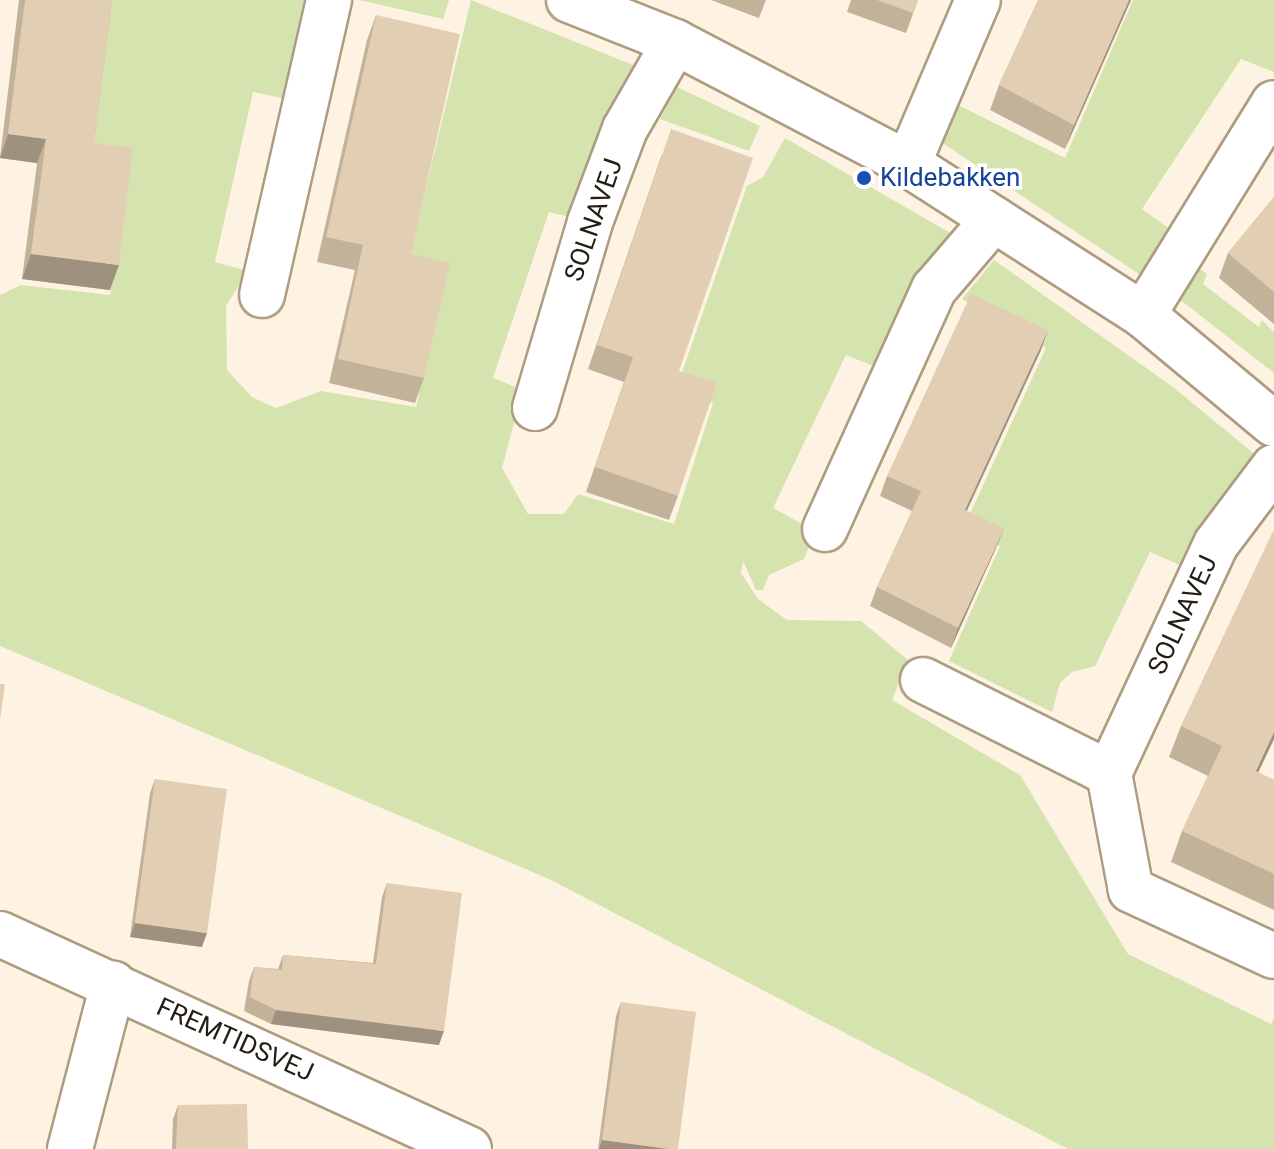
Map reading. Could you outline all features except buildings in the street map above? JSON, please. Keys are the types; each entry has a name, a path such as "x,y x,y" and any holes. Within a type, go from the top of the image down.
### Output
{"street":[{"path":"262,295 329,0"},
{"path":"569,0 657,23 908,164 1143,315 1274,424"},
{"path":"908,164 978,0"},
{"name":"SOLNAVEJ","path":"535,408 590,222 620,142 657,23"},
{"path":"1143,315 1274,103"},
{"path":"825,529 934,289 994,219"},
{"name":"SOLNAVEJ","path":"1109,773 1216,544 1274,467"},
{"path":"923,680 1109,773 1131,890 1274,956"},
{"name":"FREMTIDSVEJ","path":"0,934 469,1149"},
{"path":"70,1149 113,984"}],"green space":[{"path":"111,0 310,0 282,98 253,92 215,262 248,271 226,306 227,370 252,397 276,408 321,391 416,407 443,283 405,275 471,0 643,69 582,220 549,212 493,378 523,390 502,468 528,514 564,514 578,494 674,524 713,403 675,392 747,186 763,177 785,138 954,235 883,370 846,355 773,508 815,531 804,559 769,575 763,590 756,590 743,561 741,573 758,599 787,620 861,621 908,660 892,700 1020,775 1128,954 1271,1024 1274,1018 1274,1149 1068,1149 549,879 0,646 0,295 21,285 110,295 129,166 92,162"},
{"path":"359,0 449,0 443,19"},
{"path":"1133,0 1274,0 1274,72 1241,59 1142,209 1174,232 1142,276 941,142 952,102 1065,158"},
{"path":"677,87 760,126 749,151 660,119"},
{"path":"994,260 1173,387 1259,458 1184,567 1150,552 1095,666 1072,672 1060,683 1052,712 949,661 1000,546 964,527 1046,348 962,299"},
{"path":"1191,262 1207,274 1203,284 1259,327 1262,320 1274,332 1274,373 1174,295"}],"place":[{"name":"Kildebakken","path":"864,178"}]}
